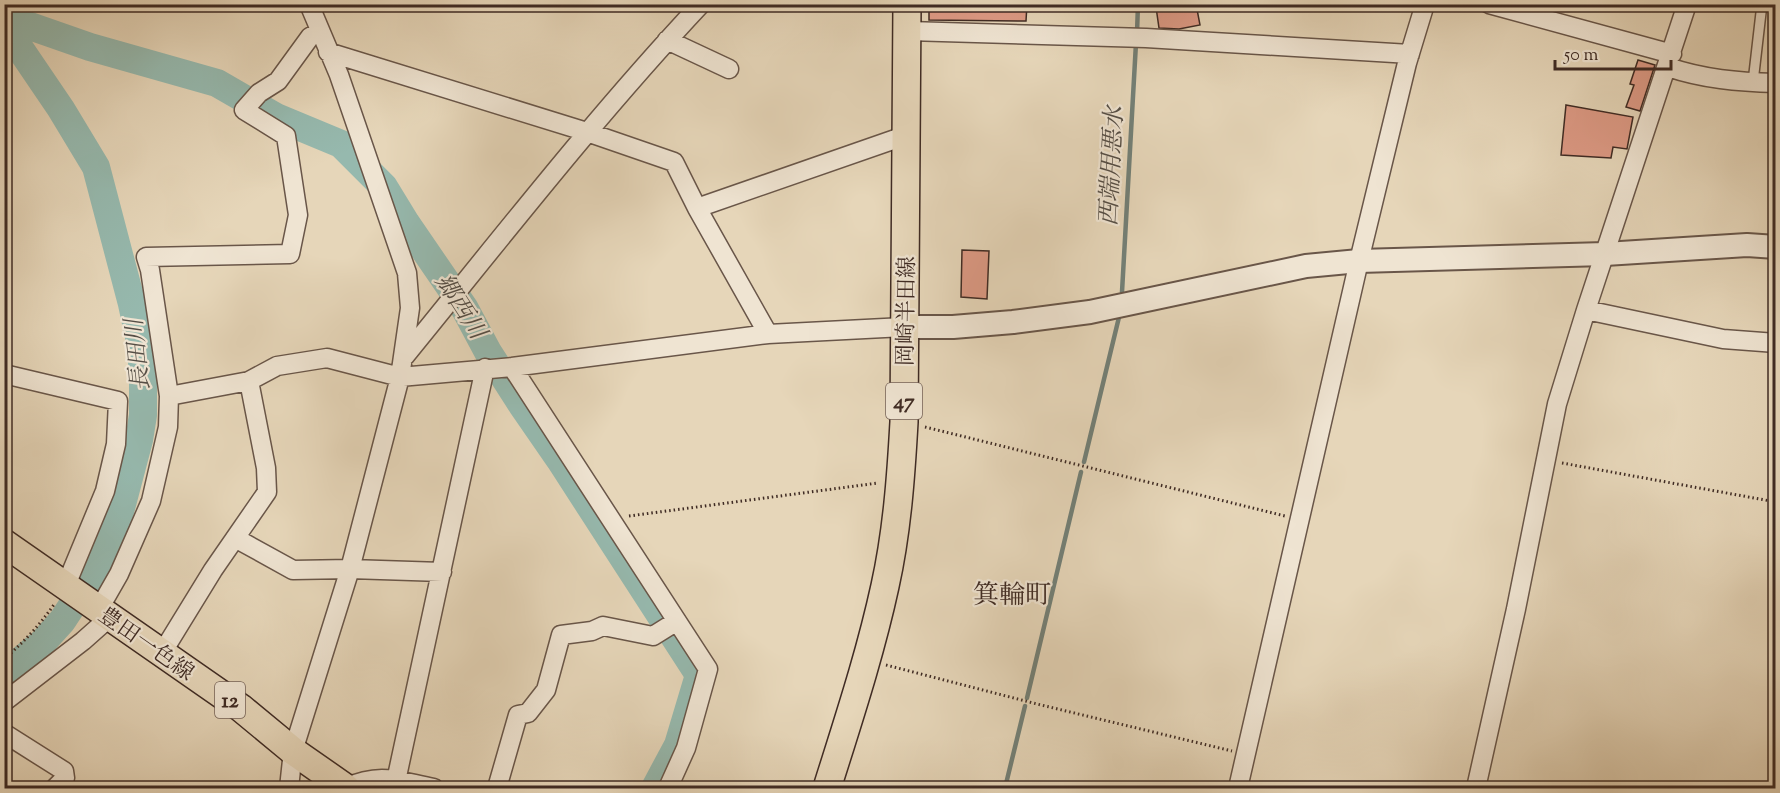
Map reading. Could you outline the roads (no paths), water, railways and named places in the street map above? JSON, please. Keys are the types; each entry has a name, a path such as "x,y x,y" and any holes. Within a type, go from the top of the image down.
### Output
{"main road":[{"name":"岡崎半田線","path":"827,789 868,660 886,583 901,480 904,422 908,18"},
{"name":"豊田一色線","path":"4,543 241,708 293,751 345,788"}],"street":[{"path":"289,789 293,751 350,569 400,377 405,356 410,308 407,273 339,75 309,4"},
{"path":"405,356 587,132 701,4"},
{"path":"1238,789 1359,261 1410,54 1425,4"},
{"path":"1489,4 1670,61 1695,76 1776,83"},
{"path":"1476,789 1516,609 1557,404 1687,4"},
{"path":"908,18 1146,38 1410,54"},
{"path":"4,702 83,641 104,613 151,501 168,427 169,396 150,270 146,257 290,254 298,215 286,136 238,111 278,81 310,37 320,31"},
{"path":"667,40 729,69"},
{"path":"328,52 587,132 674,162 768,334"},
{"path":"697,207 907,135"},
{"path":"169,396 249,381 277,366 327,358 400,377 512,367 768,334 904,327 954,327 1013,322 1090,312 1306,266 1359,261 1605,254 1747,245 1776,247"},
{"path":"1586,310 1723,339 1776,343"},
{"path":"512,367 708,669 686,748 668,789"},
{"path":"396,780 485,368"},
{"path":"4,374 118,400 116,444 105,490 66,585"},
{"path":"162,653 203,585 267,492 266,468 249,381"},
{"path":"235,538 293,570 442,572"},
{"path":"497,789 518,715 528,713 546,690 561,635 592,631 603,626 653,636 677,621"},
{"path":"4,733 64,771 65,778 55,789"},
{"path":"345,788 360,781 380,777 434,789"}],"lane":[{"path":"1753,82 1762,4"}],"waterway":[{"name":"西端用悪水","path":"1137,33 1138,4"},
{"name":"長田川","path":"4,25 61,109 96,167 132,304 143,371 143,415 139,440 116,527 91,577 62,621 43,642 4,674"},
{"name":"郷西川","path":"5,26 27,25 90,47 217,83 276,117 341,144 384,187 465,309 488,352 522,405 699,675 678,745 655,788"},
{"name":"西端用悪水","path":"1122,292 1136,43"},
{"name":"西端用悪水","path":"1084,462 1120,313"},
{"name":"西端用悪水","path":"1027,698 1081,472"},
{"name":"西端用悪水","path":"1005,788 1025,706"}],"district":[{"name":"箕輪町","path":"1012,594"}]}
